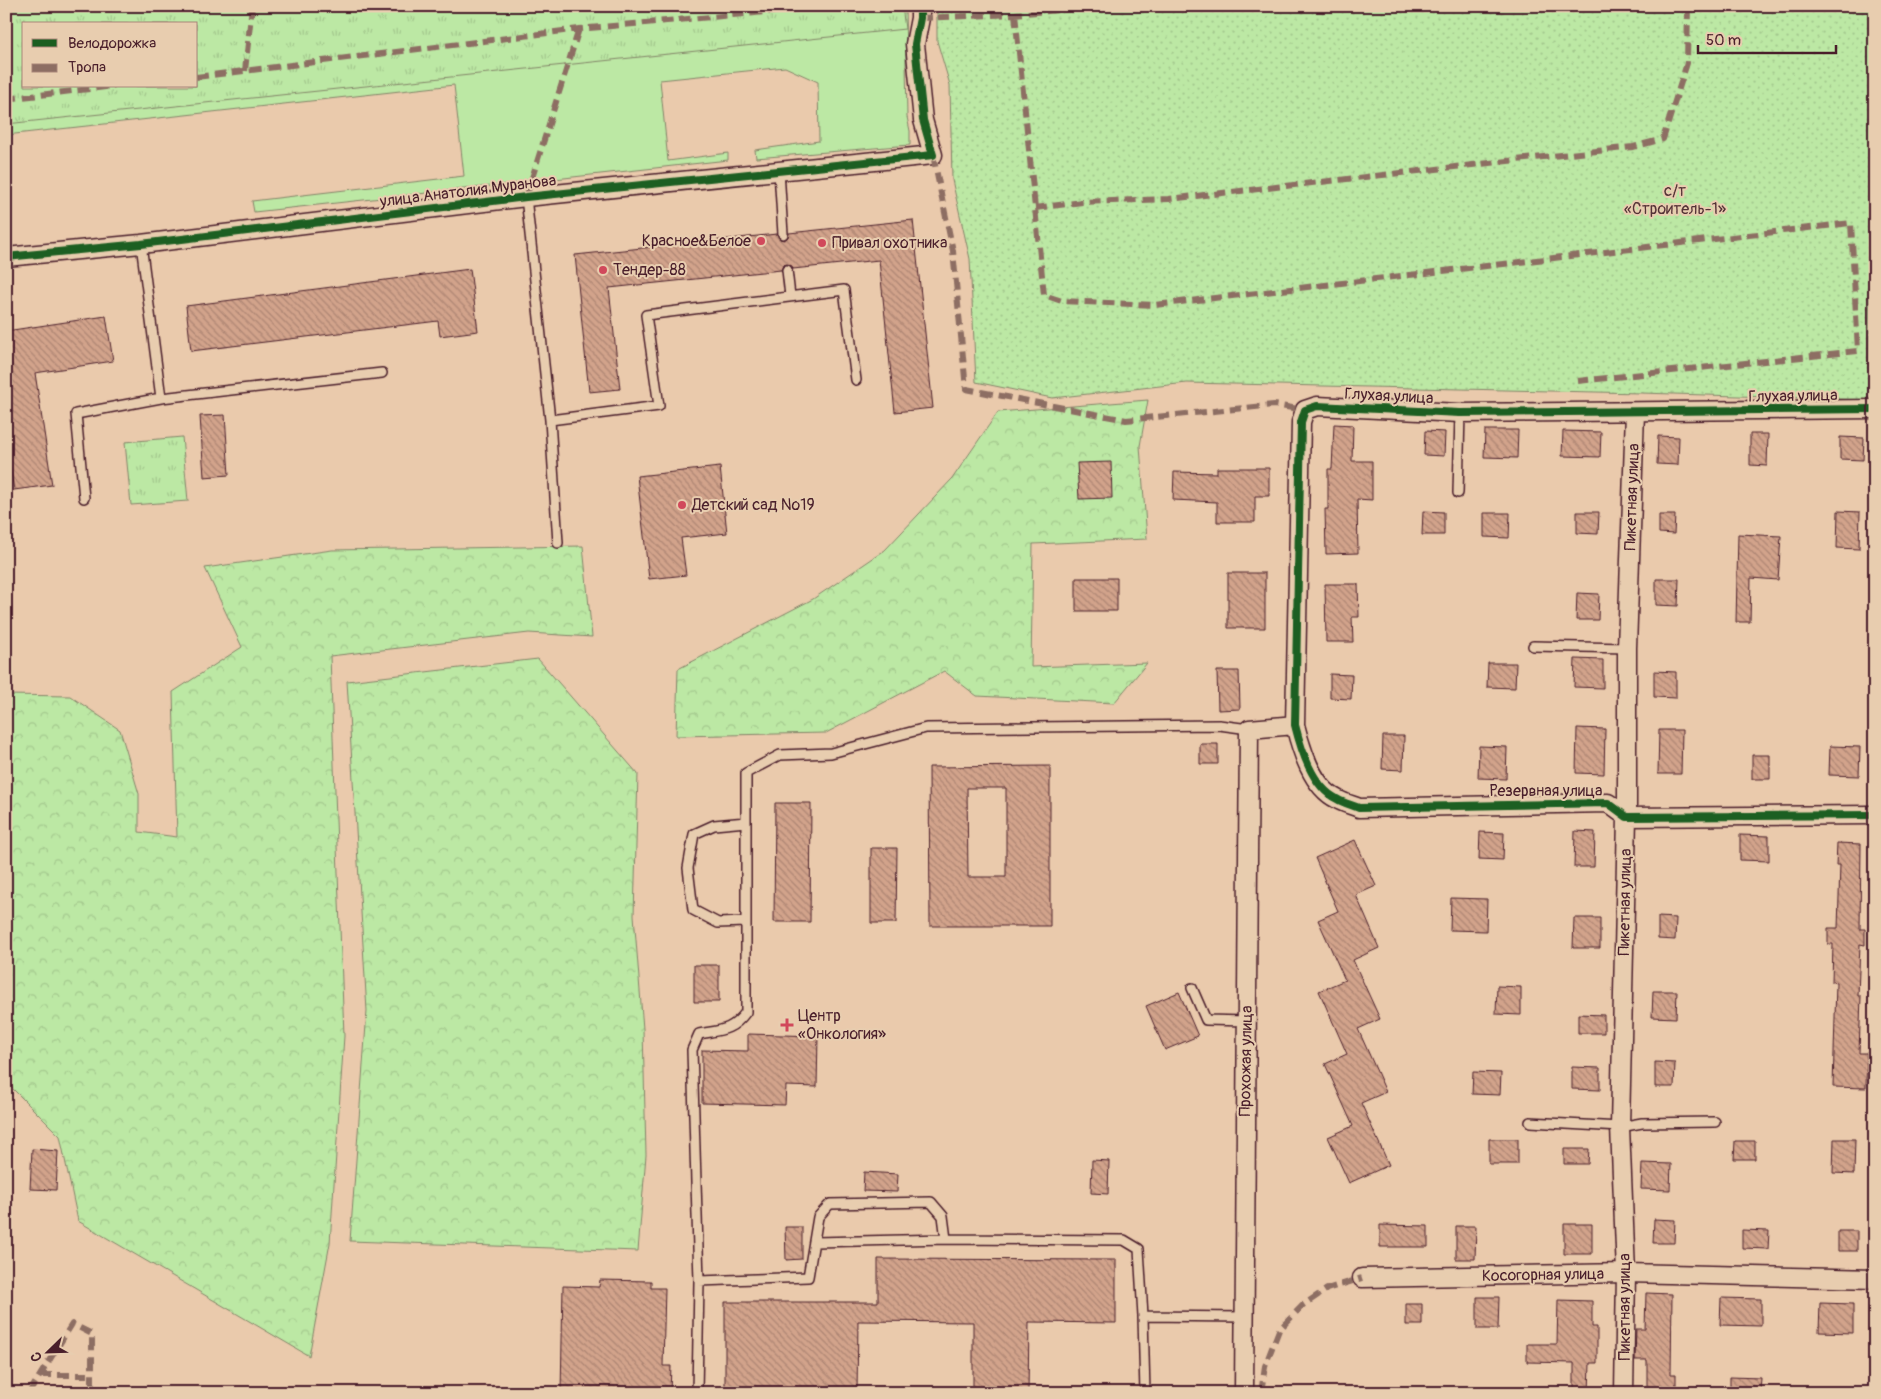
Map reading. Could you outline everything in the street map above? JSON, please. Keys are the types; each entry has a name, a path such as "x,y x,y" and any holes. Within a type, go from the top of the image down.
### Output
{"street":[{"name":"улица Анатолия Муранова","path":"6,256 141,244 526,197 932,155 923,120 915,44 920,18 920,6"},
{"name":"Глухая улица","path":"1335,799 1312,772 1302,752 1295,725 1300,422 1305,410 1317,406 1460,413 1875,409"},
{"name":"Пикетная улица","path":"1624,1393 1626,1274 1620,1127 1627,817 1627,648 1635,412"},
{"path":"1249,729 1295,725"},
{"name":"Прохожая улица","path":"1244,1393 1249,729"},
{"name":"Резервная улица","path":"1335,799 1359,808 1608,803 1627,817"},
{"path":"1627,817 1875,816"},
{"name":"Косогорная улица","path":"1362,1278 1626,1274 1875,1280"}],"lane":[{"path":"779,171 783,234"},
{"path":"526,197 550,420 558,543"},
{"path":"141,244 161,398"},
{"path":"787,270 790,296"},
{"path":"550,420 660,406 646,315 790,296 844,290 856,380"},
{"path":"84,498 76,414 161,398 382,373"},
{"path":"1458,492 1460,413"},
{"path":"1533,646 1627,648"},
{"path":"697,1393 699,1281 692,1050 699,1034 723,1030 737,1024 746,1012 746,773 780,755 831,753 926,728 1218,725 1249,729"},
{"path":"746,822 714,824 694,834 688,868 693,910 718,923 746,922"},
{"path":"1192,988 1206,1020 1247,1021"},
{"path":"1530,1122 1620,1127 1642,1123 1715,1122"},
{"path":"699,1281 808,1277 818,1217 830,1204 931,1202 943,1216 946,1239"},
{"path":"815,1242 946,1239 1124,1240 1138,1249 1143,1316 1145,1393"},
{"path":"1143,1316 1244,1317"}],"green space":[{"path":"6,6 902,6 905,29 6,124"},
{"path":"851,6 890,6 890,11 905,7 907,117 910,145 756,158 755,150 819,141 818,82 785,67 660,80 668,161 728,153 728,160 254,212 252,201 464,176 454,85 6,135 6,102 371,73"},
{"name":"с/т «Строитель-1»","path":"937,6 1875,6 1875,164 1871,214 1868,400 1187,383 1052,398 976,382 970,259 952,180 950,85 937,41"},
{"path":"1148,400 1140,446 1147,539 1033,544 1031,667 1147,663 1114,703 977,696 944,671 826,733 676,736 678,669 813,599 885,550 952,479 998,412"},
{"path":"182,437 188,501 131,505 125,442"},
{"path":"583,546 592,637 529,633 330,656 344,1036 330,1243 309,1356 78,1221 60,1136 6,1082 6,695 70,696 120,730 139,794 139,832 177,837 173,692 242,647 205,568 332,550"},
{"path":"538,659 638,774 634,915 643,1029 646,1155 638,1251 350,1241 367,1011 347,681"}],"building":[{"path":"913,220 933,408 895,412 879,260 793,269 792,266 787,264 783,265 781,270 609,288 620,389 589,392 575,255 777,234 780,239 784,240 788,237 789,233"},
{"path":"470,269 478,331 440,336 438,321 191,351 186,306"},
{"path":"106,316 113,361 35,373 52,485 14,490 6,443 6,331"},
{"path":"225,415 229,475 204,477 200,416"},
{"path":"1334,424 1353,425 1352,461 1372,461 1372,500 1357,499 1358,553 1326,554 1325,509 1328,509 1328,469 1332,469"},
{"path":"1485,430 1518,430 1517,458 1484,457"},
{"path":"1425,431 1445,432 1444,456 1424,455"},
{"path":"1563,431 1601,432 1600,457 1562,456"},
{"path":"1750,434 1768,434 1767,466 1750,465"},
{"path":"1658,436 1679,437 1678,465 1657,464"},
{"path":"1840,437 1864,438 1863,460 1840,459"},
{"path":"1111,462 1112,498 1079,499 1077,463"},
{"name":"Детский сад №19","path":"720,467 727,533 681,538 686,575 649,579 637,476"},
{"path":"1217,468 1269,468 1269,496 1255,496 1255,522 1217,522 1217,502 1173,500 1174,472 1217,473"},
{"path":"1423,511 1444,512 1444,535 1422,535"},
{"path":"1838,511 1860,512 1859,549 1837,548"},
{"path":"1577,512 1599,512 1598,534 1577,533"},
{"path":"1484,513 1510,513 1509,538 1484,537"},
{"path":"1659,515 1675,515 1674,534 1659,533"},
{"path":"1738,534 1781,536 1778,580 1751,578 1750,622 1736,622"},
{"path":"1228,573 1265,573 1265,628 1228,628"},
{"path":"1076,578 1117,578 1117,611 1076,611"},
{"path":"1656,579 1679,579 1678,606 1656,605"},
{"path":"1325,584 1358,584 1359,617 1352,617 1353,642 1326,642"},
{"path":"1577,593 1599,594 1598,620 1576,620"},
{"path":"1575,659 1603,660 1603,688 1574,687"},
{"path":"1488,663 1516,663 1515,688 1487,687"},
{"path":"1217,671 1239,671 1240,709 1218,710"},
{"path":"1654,671 1676,672 1676,698 1654,697"},
{"path":"1330,674 1352,675 1351,699 1330,698"},
{"path":"1577,728 1605,729 1604,774 1576,773"},
{"path":"1659,730 1682,730 1681,774 1658,774"},
{"path":"1383,736 1404,736 1403,770 1382,769"},
{"path":"1200,744 1218,744 1218,764 1200,764"},
{"path":"1479,746 1507,747 1506,779 1478,778"},
{"path":"1830,746 1860,747 1859,776 1829,775"},
{"path":"1752,755 1770,755 1770,779 1752,779"},
{"path":"1050,766 1050,926 930,926 929,767","holes":["967,788 1006,788 1006,877 968,877"]},
{"path":"775,803 811,803 810,922 774,922"},
{"path":"1575,831 1595,832 1594,867 1574,867"},
{"path":"1480,832 1504,833 1503,860 1479,859"},
{"path":"1740,835 1769,836 1769,861 1740,860"},
{"path":"1355,840 1376,886 1356,895 1379,948 1353,960 1380,1019 1358,1029 1386,1092 1361,1103 1389,1165 1349,1183 1328,1137 1353,1126 1325,1064 1347,1054 1319,991 1345,980 1318,920 1338,911 1315,858"},
{"path":"1837,843 1861,844 1860,929 1865,929 1865,945 1860,944 1858,996 1861,996 1859,1053 1867,1053 1866,1088 1833,1087 1836,983 1832,982 1833,944 1828,944 1828,928 1838,928 1840,865 1836,865"},
{"path":"871,848 897,848 896,923 871,923"},
{"path":"1451,898 1487,899 1486,931 1450,930"},
{"path":"1658,917 1676,918 1675,940 1658,939"},
{"path":"1574,918 1600,918 1600,948 1573,948"},
{"path":"694,965 719,965 719,1002 694,1002"},
{"path":"1497,986 1521,987 1521,1015 1496,1014"},
{"path":"1653,991 1677,991 1676,1018 1652,1017"},
{"path":"1179,992 1198,1036 1165,1050 1146,1006"},
{"path":"1578,1014 1604,1015 1604,1033 1578,1033"},
{"path":"748,1034 818,1036 817,1087 786,1086 785,1105 702,1103 702,1050 748,1051"},
{"path":"1655,1062 1675,1063 1674,1087 1655,1087"},
{"path":"1572,1067 1600,1068 1600,1090 1572,1089"},
{"path":"1473,1072 1501,1073 1500,1095 1472,1094"},
{"path":"1489,1139 1518,1139 1518,1164 1489,1164"},
{"path":"1834,1139 1855,1139 1854,1174 1833,1173"},
{"path":"1735,1141 1755,1141 1755,1159 1734,1159"},
{"path":"32,1149 58,1151 56,1190 30,1189"},
{"path":"1564,1149 1589,1149 1588,1164 1564,1164"},
{"path":"1092,1160 1109,1161 1108,1194 1091,1193"},
{"path":"1642,1163 1671,1164 1670,1190 1641,1189"},
{"path":"864,1172 898,1174 897,1192 863,1191"},
{"path":"1654,1219 1675,1220 1674,1243 1653,1243"},
{"path":"1564,1224 1592,1224 1592,1254 1564,1254"},
{"path":"1380,1225 1428,1226 1428,1247 1380,1247"},
{"path":"1456,1226 1476,1226 1475,1259 1456,1259"},
{"path":"785,1227 802,1227 802,1259 786,1260"},
{"path":"1742,1230 1769,1231 1768,1249 1742,1248"},
{"path":"1838,1231 1857,1231 1857,1251 1838,1251"},
{"path":"878,1259 1116,1260 1116,1323 1029,1322 1028,1393 973,1393 973,1322 858,1321 857,1393 725,1393 725,1302 878,1302"},
{"path":"600,1280 651,1281 651,1288 665,1288 663,1366 671,1366 670,1393 561,1393 563,1286 599,1287"},
{"path":"1646,1293 1672,1294 1671,1374 1676,1374 1676,1393 1647,1393 1647,1360 1635,1360 1636,1329 1645,1329"},
{"path":"1477,1297 1499,1297 1498,1329 1477,1329"},
{"path":"1721,1298 1761,1299 1761,1326 1720,1325"},
{"path":"1558,1300 1592,1301 1592,1327 1597,1327 1597,1363 1590,1363 1589,1393 1574,1393 1574,1363 1527,1362 1527,1344 1557,1344"},
{"path":"1820,1303 1853,1304 1853,1333 1819,1332"},
{"path":"1406,1304 1422,1304 1422,1325 1406,1325"},
{"path":"1730,1377 1761,1378 1760,1393 1730,1393"}],"marked path":[{"path":"245,71 252,6"},
{"path":"198,77 579,29 832,6"},
{"path":"920,18 1015,14 1103,6"},
{"path":"1035,208 1082,202 1169,199 1633,147 1663,139 1687,63 1688,6"},
{"path":"1015,14 1044,295 1062,301 1155,305 1851,223 1858,351 1578,381"},
{"path":"526,197 579,29"},
{"path":"6,99 97,88"},
{"path":"933,155 953,251 966,389 1126,420 1274,405 1305,410"},
{"path":"1261,1393 1265,1366 1279,1330 1303,1305 1327,1289 1362,1278"},
{"path":"29,1393 72,1324 92,1334 92,1393"},
{"path":"40,1375 92,1375"}],"cycle path":[{"path":"6,257 141,244 526,197 933,155 923,120 915,44 920,18 920,6"},
{"path":"1875,409 1460,413 1317,406 1305,410 1301,422 1295,725 1304,756 1314,777 1328,793 1339,800 1359,808 1608,803 1627,817 1875,815"}],"place":[{"name":"Красное&Белое","path":"761,241"},
{"name":"Привал охотника","path":"822,243"},
{"name":"Тендер-88","path":"603,270"},
{"name":"Детский сад №19","path":"682,505"},
{"name":"Центр «Онкология»","path":"787,1025"}]}
